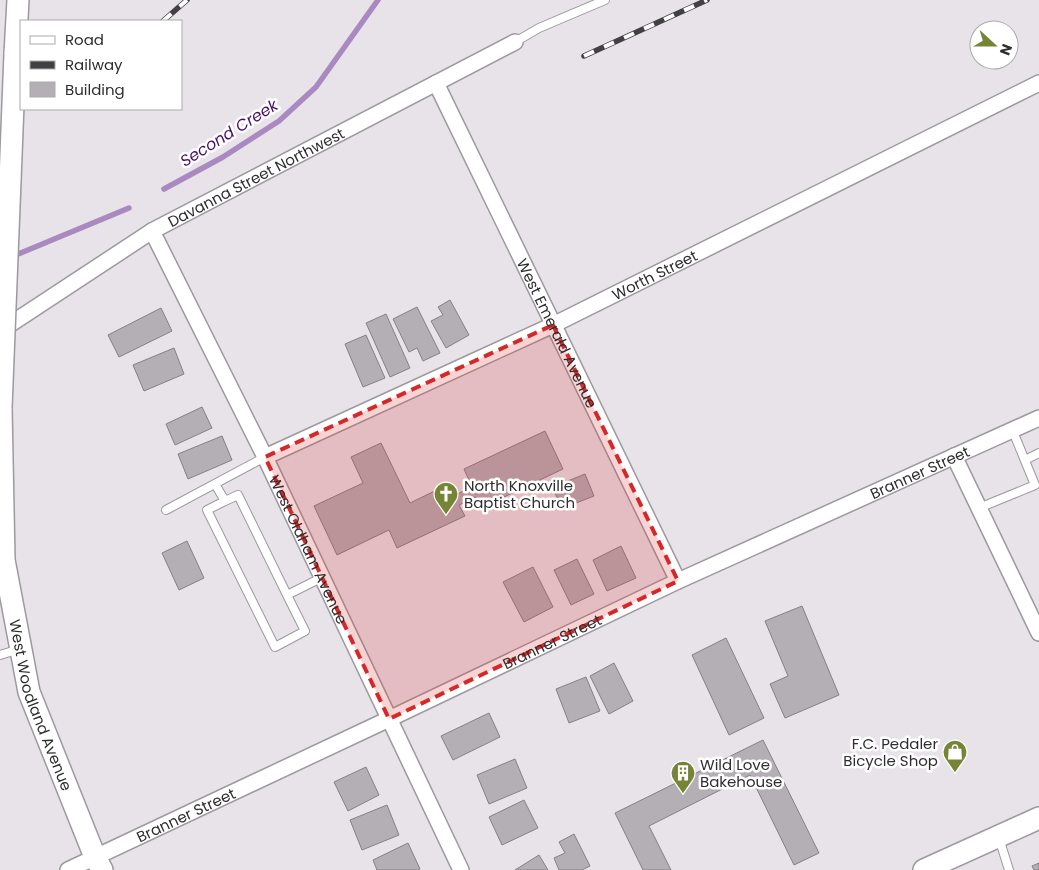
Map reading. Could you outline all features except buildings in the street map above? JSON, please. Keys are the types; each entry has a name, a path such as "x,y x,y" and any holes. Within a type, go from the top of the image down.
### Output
{"main road":[{"name":"West Woodland Avenue","path":"18,0 1,408 4,560 29,692 99,863"},
{"path":"924,870 950,861 998,836 1039,818"}],"street":[{"name":"Davanna Street Northwest","path":"2,329 152,231 515,42"},
{"name":"West Emerald Avenue","path":"436,83 678,581"},
{"name":"Worth Street","path":"265,457 553,324 1039,83"},
{"name":"West Oldham Avenue","path":"152,231 265,457 461,870"},
{"name":"Branner Street","path":"68,870 99,863 389,719 678,581 1039,418"},
{"path":"954,456 1039,634"}],"lane":[{"path":"515,42 539,28 605,0"},
{"path":"979,508 1035,485 1012,429"},
{"path":"1025,460 1039,453"},
{"path":"166,510 265,457"},
{"path":"216,484 225,501"},
{"path":"238,494 287,595 305,631 275,647 207,510 238,494"},
{"path":"287,595 323,577"},
{"path":"0,655 21,649"},
{"path":"998,836 1009,870"}],"highlighted area":[{"path":"553,325 678,581 389,719 265,457"}],"waterway":[{"name":"Second Creek","path":"164,189 223,157 279,121 316,87 378,0"},
{"name":"Second Creek","path":"11,257 129,208"}],"railway":[{"path":"164,20 187,0"},
{"path":"584,56 707,0"}],"place":[{"name":"North Knoxville Baptist Church","path":"446,515"},
{"name":"F.C. Pedaler Bicycle Shop","path":"955,773"},
{"name":"Wild Love Bakehouse","path":"683,794"}]}
